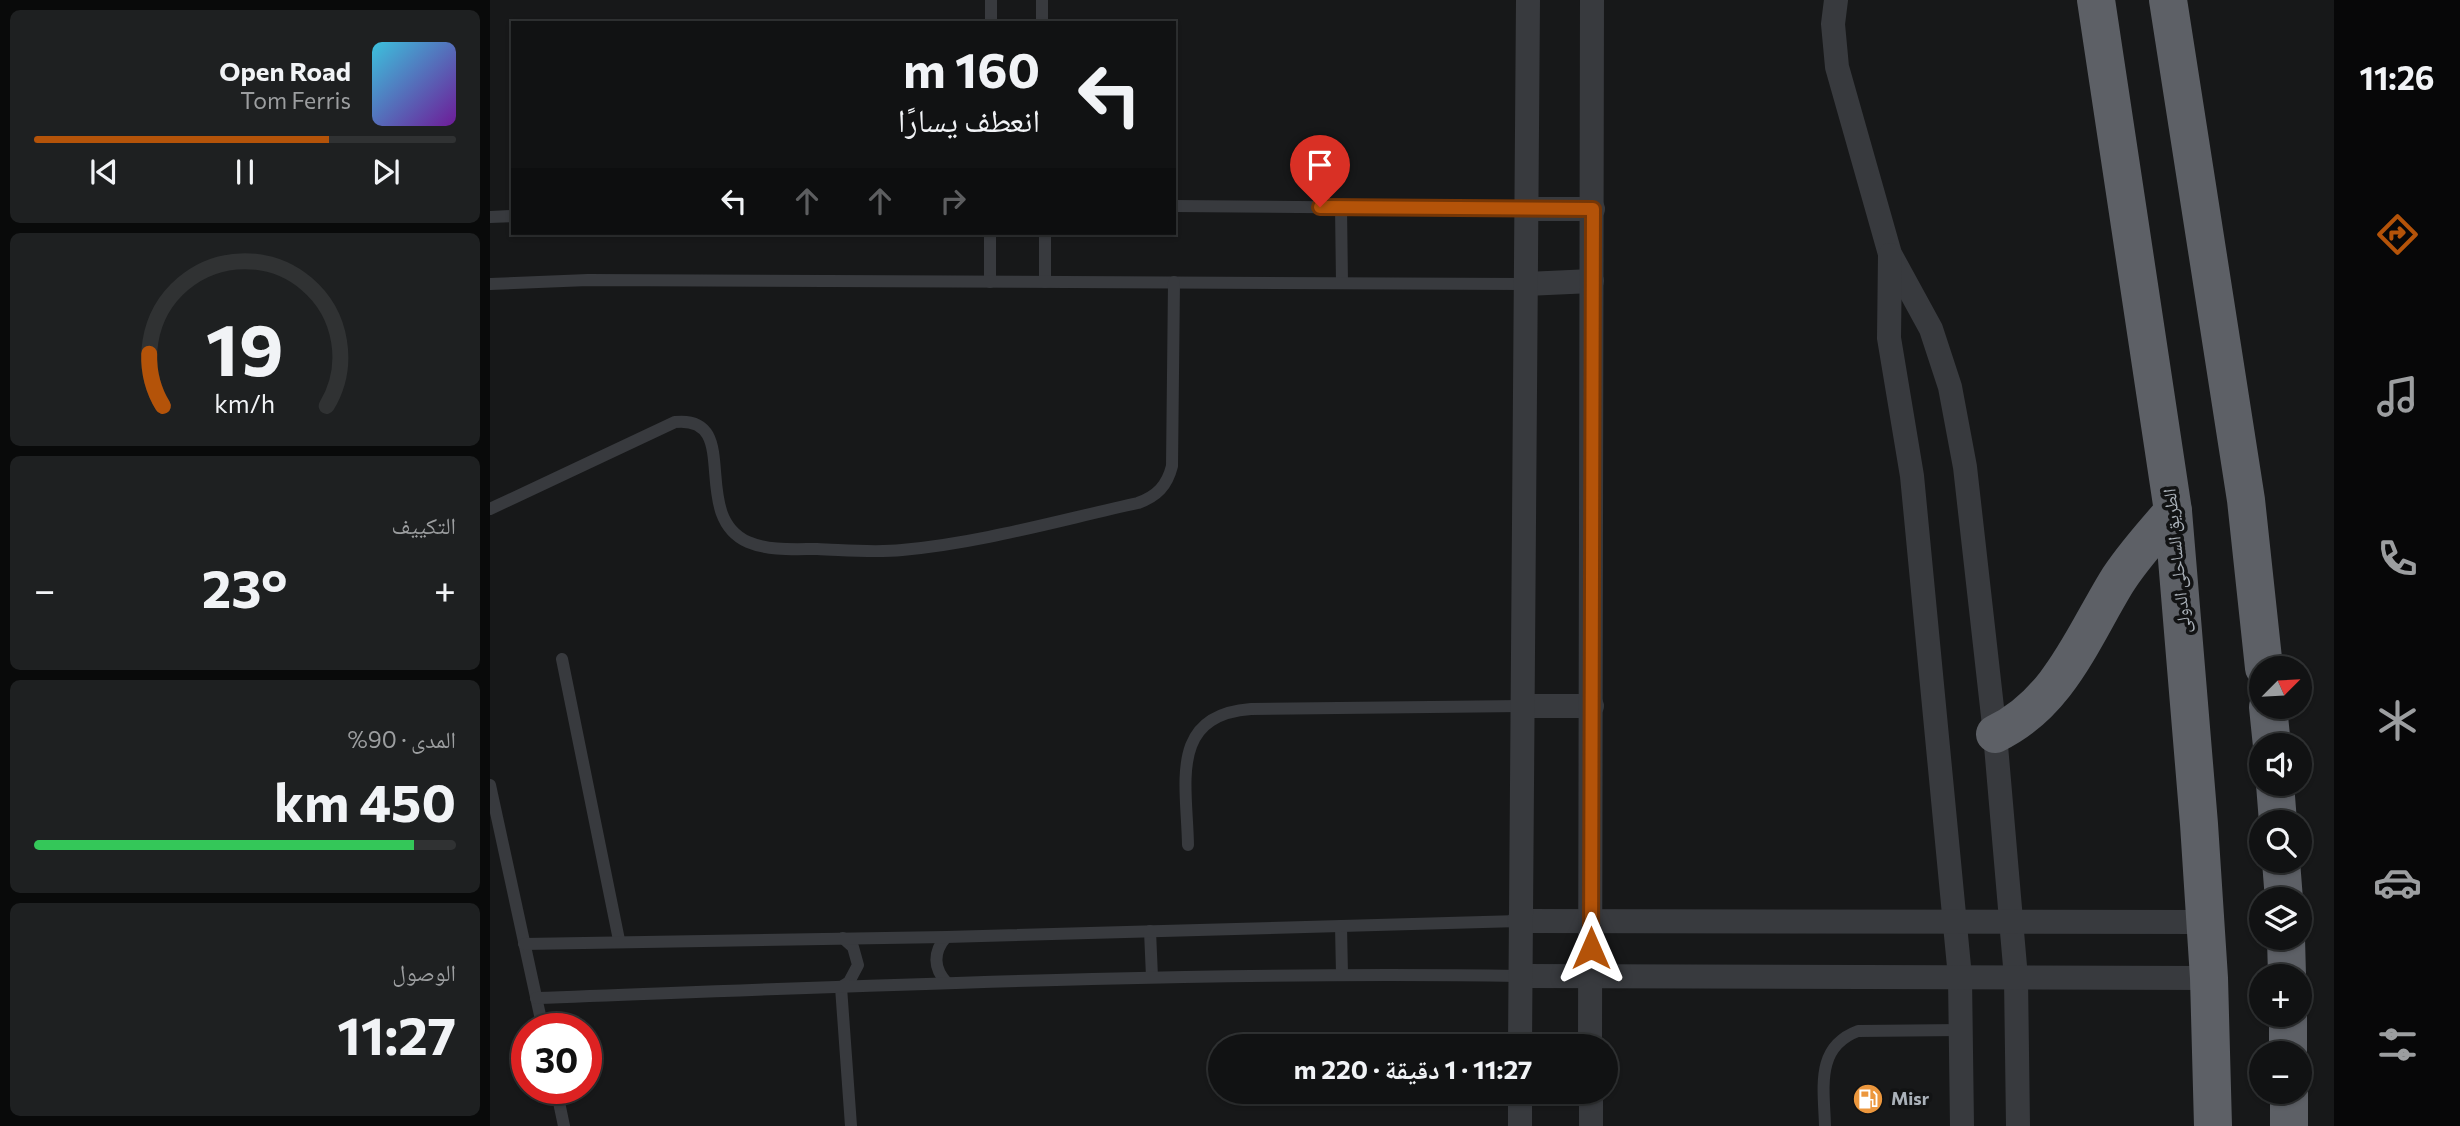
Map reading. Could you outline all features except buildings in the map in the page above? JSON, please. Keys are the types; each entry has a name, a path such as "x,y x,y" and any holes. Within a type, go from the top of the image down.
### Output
{"highway":[{"name":"الطريق الساحلى الدولى","path":"2096,0 2173,511 2190,698 2209,978 2213,1126"},
{"path":"2168,0 2246,500 2263,656"},
{"path":"1995,734 2030,714 2047,696 2117,581 2173,511"},
{"path":"2289,1104 2289,1126"}],"street":[{"path":"1520,1034 1528,0"},
{"path":"1590,1034 1592,0"},
{"path":"1836,0 1833,24 1837,67 1890,254 1931,329 1950,387 1965,467 1995,734 2016,978 2018,1126"},
{"path":"1527,209 1593,209"},
{"path":"1890,254 1889,338 1912,476 1960,977 1962,1126"},
{"path":"1526,284 1592,281"},
{"path":"1522,706 1592,706"},
{"path":"1519,920 2204,922"},
{"path":"1520,976 2209,978"},
{"path":"1520,1104 1520,1126"},
{"path":"1591,1104 1591,1126"}],"lane":[{"path":"991,0 991,21"},
{"path":"1042,0 1042,21"},
{"path":"1176,206 1527,209"},
{"path":"1341,207 1342,283"},
{"path":"490,217 511,216"},
{"path":"990,235 990,282"},
{"path":"1045,235 1045,282"},
{"path":"490,284 588,280 1526,284"},
{"path":"490,509 675,422 685,421 703,429 713,441 717,505 721,515 734,533 758,546 865,551 935,547 1151,498 1169,479 1172,466 1174,282"},
{"path":"562,659 619,940"},
{"path":"1188,845 1187,759 1194,737 1218,716 1251,709 1522,706"},
{"path":"490,785 539,1013"},
{"path":"524,944 619,940 946,937 1519,920"},
{"path":"1341,926 1342,974"},
{"path":"1150,931 1152,977"},
{"path":"946,937 941,943 936,960 941,976 947,983"},
{"path":"841,987 849,982 858,965 853,947 842,938"},
{"path":"536,998 1152,977 1342,974 1520,976"},
{"path":"841,987 851,1126"},
{"path":"1825,1126 1825,1062 1835,1044 1846,1036 1858,1031 1961,1030"},
{"path":"559,1104 564,1126"}],"place":[{"name":"Misr","path":"1868,1099"}],"route":[{"path":"1320,207 1593,209 1591,948"}]}
